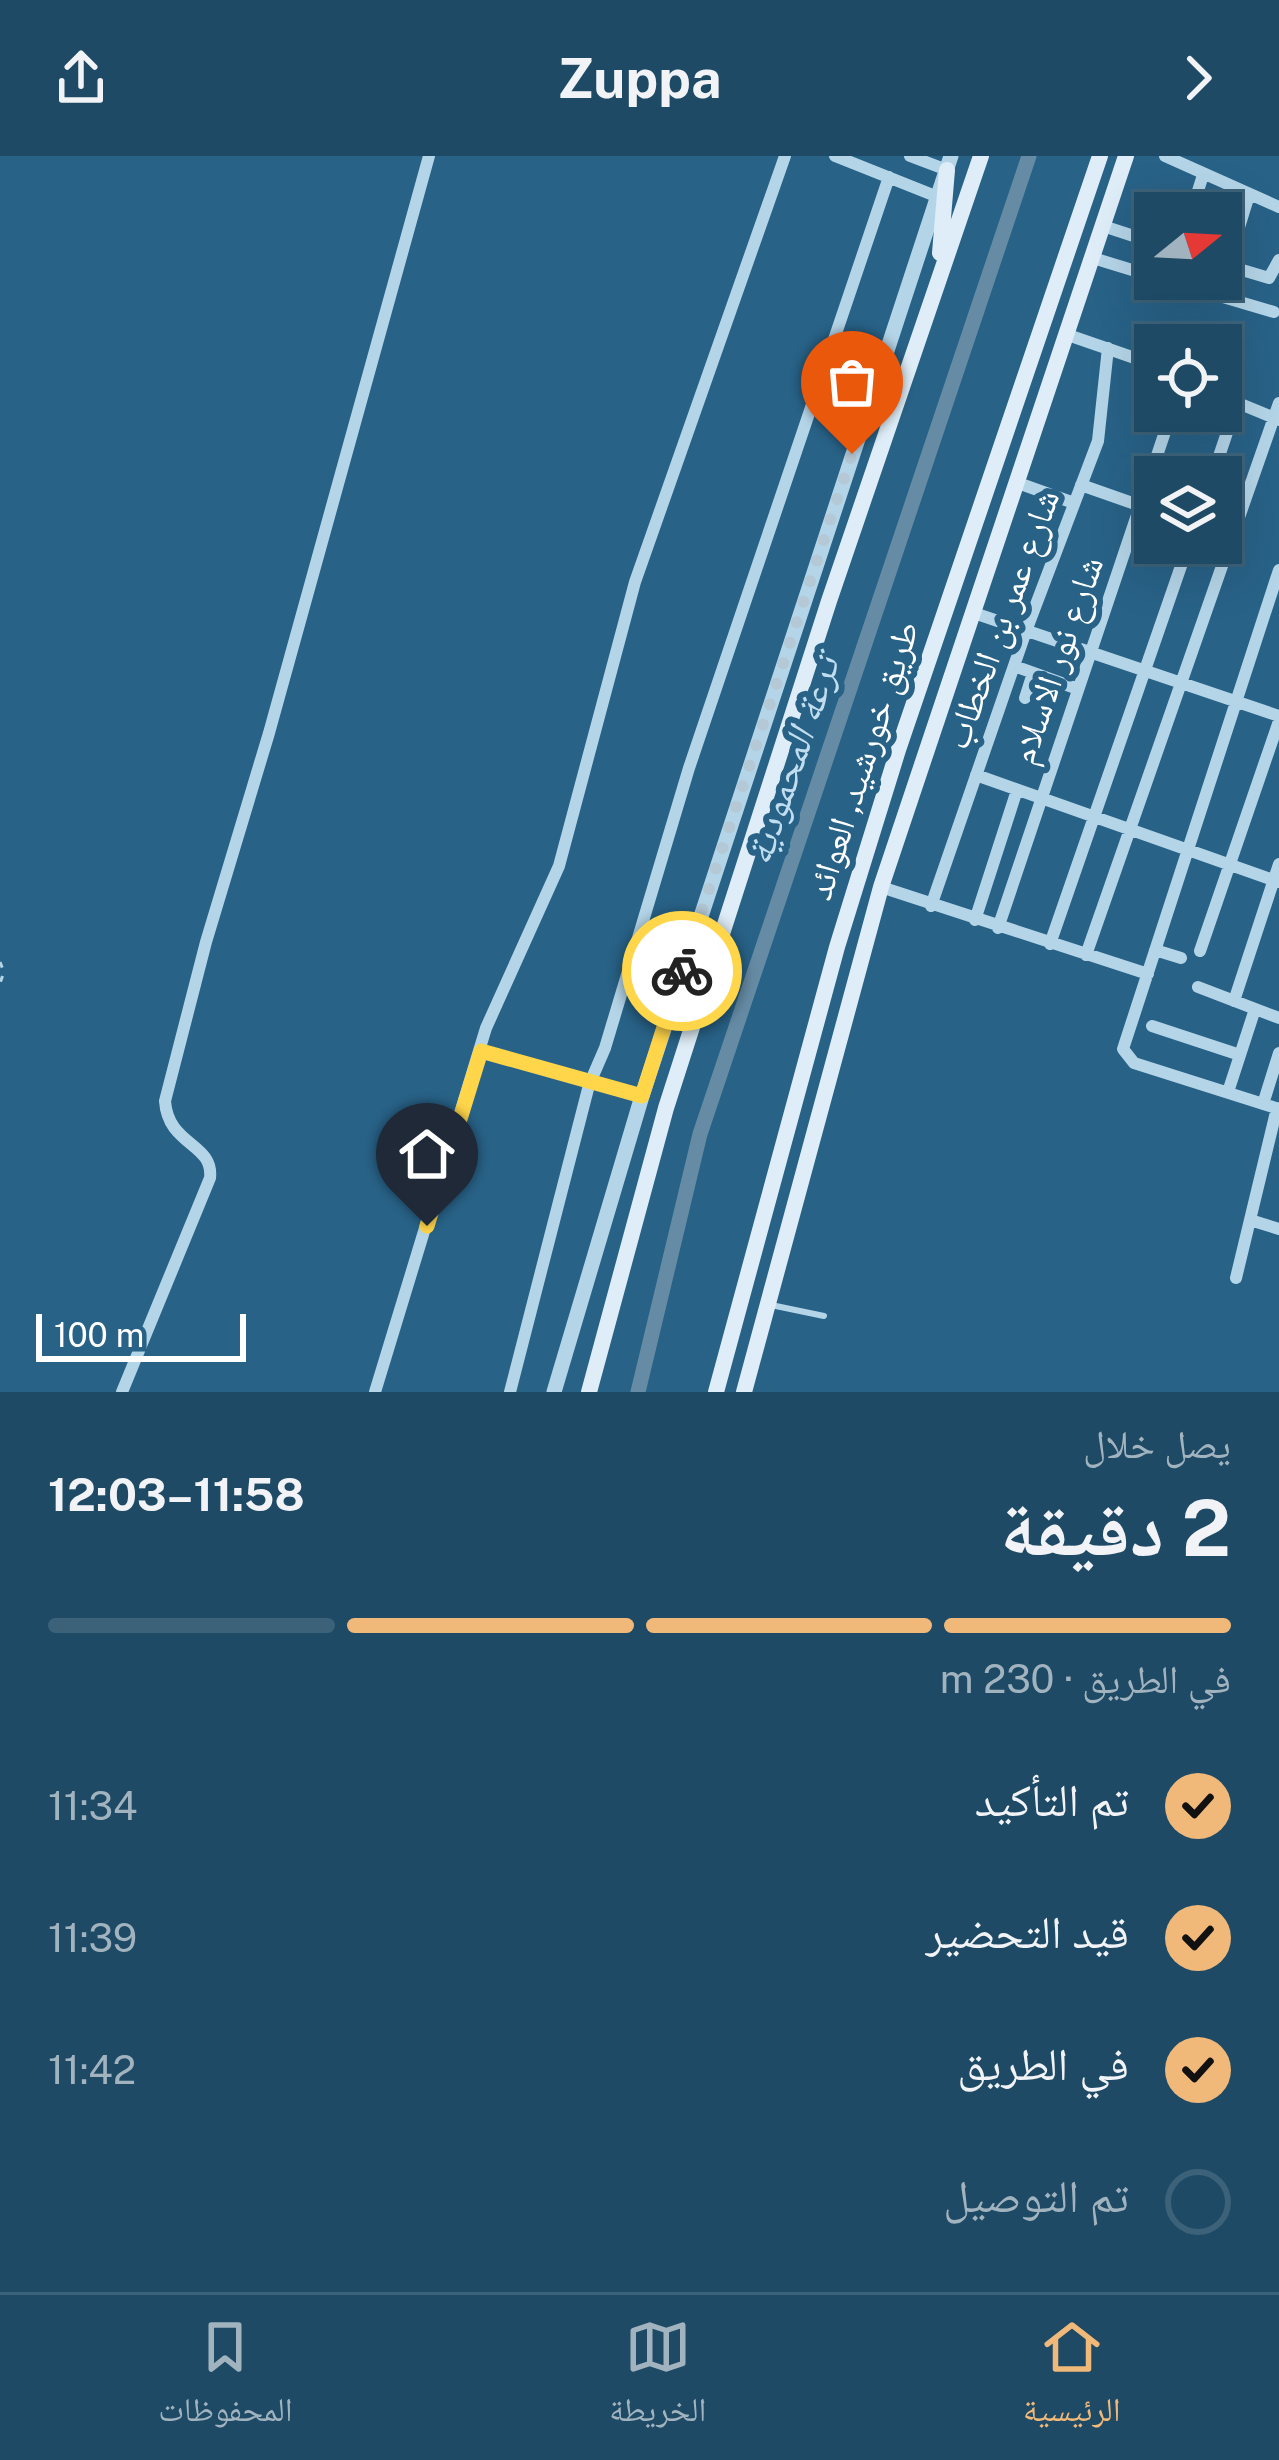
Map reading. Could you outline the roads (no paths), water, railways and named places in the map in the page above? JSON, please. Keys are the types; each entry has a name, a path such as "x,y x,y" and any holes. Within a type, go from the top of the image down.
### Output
{"main road":[{"path":"589,1392 673,1086 829,601 981,156"},
{"name":"طريق خورشيد, العوائد","path":"716,1392 844,925 947,603 1100,156"},
{"name":"طريق خورشيد, العوائد","path":"745,1392 881,887 1126,156"},
{"path":"938,283 949,163"},
{"path":"1066,258 1116,187"}],"street":[{"path":"122,1392 210,1178 209,1161 169,1123 165,1101 429,156"},
{"path":"375,1392 486,1028 559,866 635,582 785,156"},
{"path":"835,156 938,197"},
{"path":"554,1392 642,1096 949,163 910,156"},
{"path":"1165,156 1279,207"},
{"path":"1198,192 1203,175"},
{"path":"510,1392 591,1081 717,682 889,177"},
{"path":"1242,217 1250,195"},
{"path":"1103,226 1134,236"},
{"path":"1093,259 1134,271"},
{"path":"1242,270 1269,278 1279,260"},
{"path":"1233,300 1274,312"},
{"path":"1068,334 1134,357"},
{"name":"شارع عمر بن الخطاب","path":"931,906 1098,441 1108,348"},
{"path":"1105,394 1120,400"},
{"path":"1242,499 1279,403"},
{"path":"1242,406 1276,419"},
{"path":"1098,441 1114,446"},
{"path":"1018,483 1075,503"},
{"path":"1081,485 1134,503"},
{"name":"شارع نور الاسلام","path":"998,928 1134,523"},
{"path":"1050,944 1182,564"},
{"path":"1086,955 1218,564"},
{"path":"1273,1107 1133,1063 1123,1049 1279,570"},
{"path":"974,613 1279,719 1199,951"},
{"path":"1014,667 1078,689"},
{"path":"1025,698 1033,673"},
{"path":"976,775 1276,881"},
{"path":"975,920 1017,790"},
{"path":"1234,1001 1279,863"},
{"path":"881,887 1148,974"},
{"path":"1155,950 1181,958"},
{"path":"1198,987 1279,1018"},
{"path":"1228,1092 1255,1010"},
{"path":"1152,1026 1240,1055"},
{"path":"481,1051 642,1096"},
{"path":"1237,1278 1273,1107 1279,1053"},
{"path":"1250,1220 1279,1228"}],"lane":[{"path":"767,1304 824,1316"}],"waterway":[{"name":"ترعة المحمودية","path":"638,1392 700,1134 1029,156"}]}
